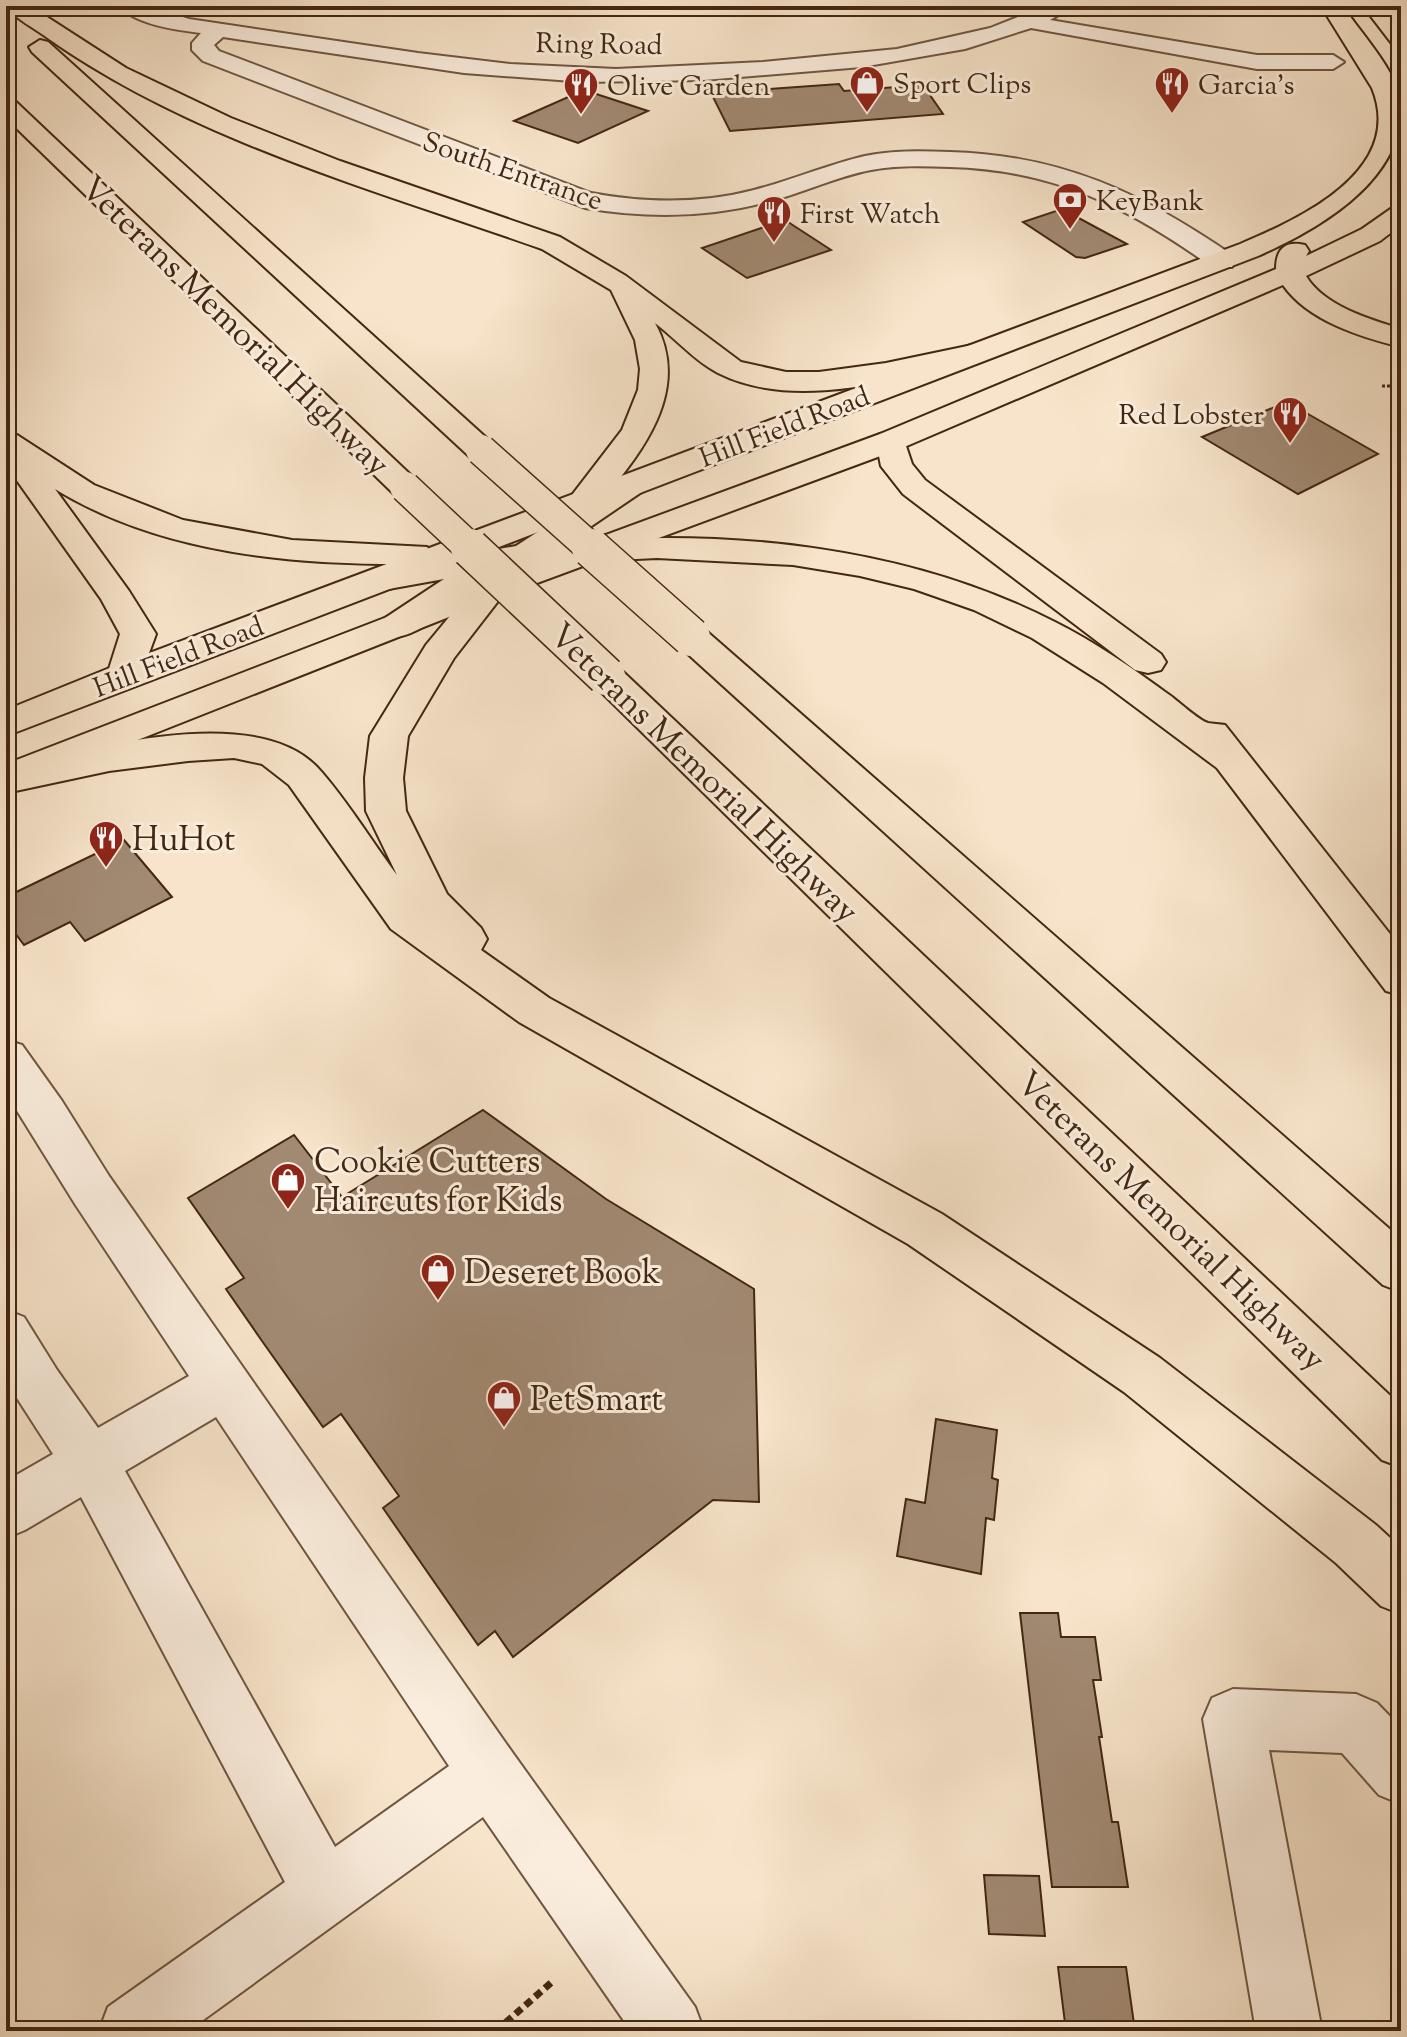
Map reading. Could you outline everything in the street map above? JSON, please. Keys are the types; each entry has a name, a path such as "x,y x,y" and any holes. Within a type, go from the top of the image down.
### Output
{"main road":[{"path":"16,6 116,72 181,104 256,136 551,243 617,280 731,368 779,383 824,380 977,353"},
{"name":"Hill Field Road","path":"6,724 125,675 1222,261 1315,220 1349,198 1377,169 1390,144 1392,128 1392,111 1385,91 1332,6"},
{"path":"1374,6 1401,40"},
{"name":"Veterans Memorial Highway","path":"6,16 481,450 1401,1270"},
{"path":"1385,91 1362,73 1333,62 1327,55 1329,49 1356,45 1387,53 1401,71"},
{"name":"Veterans Memorial Highway","path":"6,105 606,676 1401,1442"},
{"path":"1377,169 1382,196 1346,225 1289,254 1292,275 1306,296 1401,338"},
{"name":"Hill Field Road","path":"6,780 394,628 514,559 597,550 891,441 1292,275 1358,242 1401,213"},
{"path":"1050,375 1116,332 1213,290 1226,274 1222,261"},
{"path":"534,1010 431,903 386,811 384,778 389,736 439,653 514,559 582,503 627,451 645,416 654,383 652,347 617,280"},
{"path":"891,441 894,461 914,487 1073,609 1172,680 1401,979"},
{"path":"6,443 91,496 143,518 203,536 270,549 350,555 448,553 514,559 671,521"},
{"path":"6,443 117,598 138,634 125,675"},
{"path":"514,559 632,484"},
{"path":"372,582 514,559 597,550 687,550 795,556 865,567 944,587 1045,630 1127,681 1229,758"},
{"path":"6,780 109,758 188,748 234,745 274,754 303,776 406,918 534,1010 925,1229 1142,1375 1356,1544 1401,1586"}],"street":[{"name":"Ring Road","path":"130,6 211,38 577,75 649,75 887,58 956,45 1032,21 1063,6"},
{"path":"1032,21 1046,26 1197,42 1248,60 1278,64 1333,62"},
{"name":"South Entrance","path":"211,38 219,59 551,189 600,203 644,207 713,205 763,196 875,162 995,161 1058,173 1096,185 1185,235 1222,261"},
{"path":"1178,70 1192,68 1241,75 1248,60"},
{"path":"6,1058 490,1774 671,2031"},
{"path":"6,1333 38,1387 90,1461 326,1894"},
{"path":"6,1511 224,1384"},
{"path":"1289,2031 1233,1719 1356,1724 1401,1773"},
{"path":"132,2031 490,1774"}],"path":[{"path":"1382,386 1401,386"},
{"path":"496,2031 552,1982"}],"building":[{"path":"839,84 844,91 923,85 943,114 730,131 711,93"},
{"name":"Olive Garden","path":"584,90 648,111 578,143 514,121"},
{"name":"KeyBank","path":"1062,209 1127,244 1085,258 1076,257 1023,222"},
{"path":"785,220 831,250 747,278 702,248"},
{"name":"Red Lobster","path":"1287,402 1378,454 1298,494 1202,437"},
{"name":"HuHot","path":"124,840 172,897 85,941 70,922 24,945 6,921 6,897"},
{"path":"483,1110 606,1199 754,1289 759,1502 713,1500 513,1657 495,1631 478,1645 383,1508 399,1496 341,1414 323,1427 262,1341 226,1289 244,1278 188,1198 294,1135 342,1197"},
{"path":"936,1419 997,1430 992,1478 998,1480 994,1520 986,1518 981,1574 897,1556 906,1499 925,1503"},
{"path":"1020,1613 1058,1613 1061,1637 1095,1637 1101,1680 1093,1680 1102,1737 1099,1737 1112,1822 1118,1822 1128,1887 1052,1887"},
{"path":"984,1875 1039,1876 1045,1936 989,1934"},
{"path":"1058,1967 1126,1967 1135,2031 1066,2031"}],"place":[{"name":"Sport Clips","path":"867,114"},
{"name":"Garcia's","path":"1172,115"},
{"name":"Olive Garden","path":"581,116"},
{"name":"KeyBank","path":"1070,231"},
{"name":"First Watch","path":"774,244"},
{"name":"Red Lobster","path":"1290,445"},
{"name":"HuHot","path":"106,869"},
{"name":"Cookie Cutters Haircuts for Kids","path":"288,1211"},
{"name":"Deseret Book","path":"438,1302"},
{"name":"PetSmart","path":"504,1429"}]}
